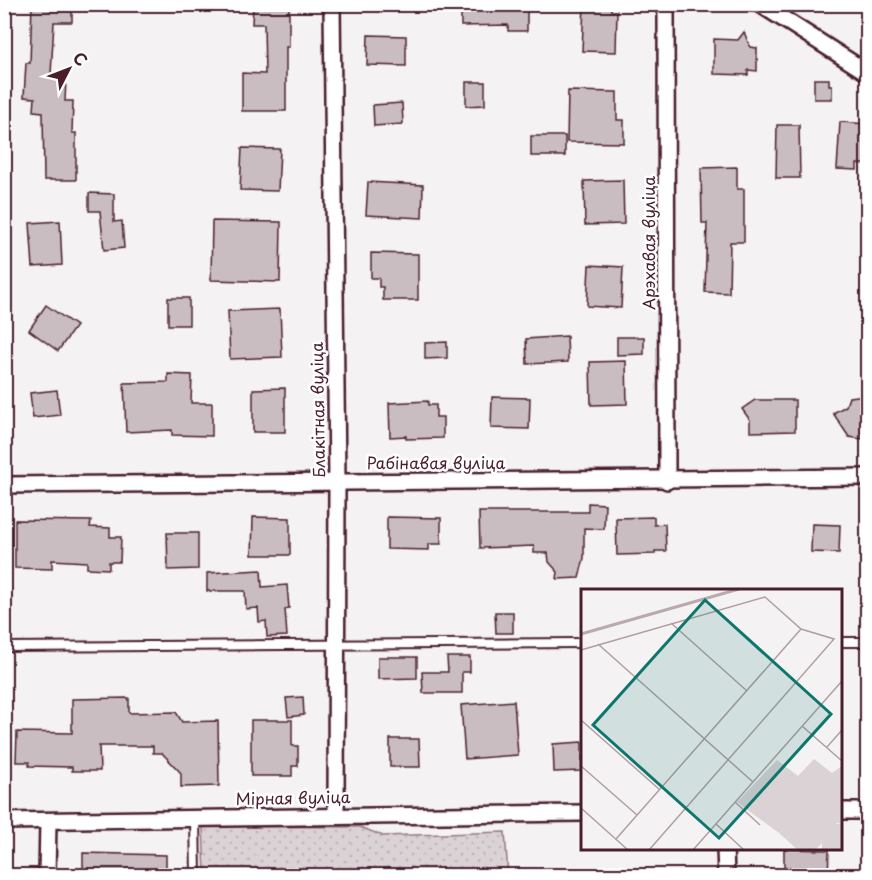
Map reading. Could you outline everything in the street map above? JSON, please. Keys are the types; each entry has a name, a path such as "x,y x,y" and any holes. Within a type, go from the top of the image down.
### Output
{"street":[{"name":"Блакітная вуліца","path":"332,4 337,481 336,815"},
{"name":"Арэхавая вуліца","path":"666,4 667,481"},
{"path":"760,4 867,73"},
{"name":"Рабінавая вуліца","path":"4,485 337,481 667,481 867,477"},
{"path":"842,812 867,811"},
{"name":"Мірная вуліца","path":"4,820 581,813"},
{"path":"47,876 48,821"},
{"path":"725,850 726,876"}],"lane":[{"path":"842,642 867,642"},
{"path":"4,647 581,643"},
{"path":"195,818 196,876"}],"shaded area":[{"path":"203,826 360,827 383,836 505,832 508,875 205,875"}],"building":[{"path":"32,4 72,4 72,22 54,22 51,74 57,74 57,79 66,79 65,101 73,101 72,133 76,133 76,180 44,180 43,112 34,111 35,98 24,97 26,63 30,63"},
{"path":"253,4 289,4 286,111 242,111 242,73 265,74 264,24 252,24"},
{"path":"527,4 527,31 508,31 508,25 461,26 461,6"},
{"path":"584,4 611,4 611,11 617,11 616,52 582,51"},
{"path":"744,32 750,47 757,48 757,71 748,70 748,75 714,74 714,39 738,40"},
{"path":"368,35 406,36 406,66 367,65"},
{"path":"814,79 829,79 829,85 832,85 832,99 814,99"},
{"path":"466,82 485,82 485,105 466,106"},
{"path":"568,91 617,92 617,120 624,120 624,143 567,142"},
{"path":"402,103 403,124 374,126 373,105"},
{"path":"840,122 867,124 867,164 857,164 857,170 837,169"},
{"path":"777,125 799,125 800,178 776,178"},
{"path":"531,136 565,136 565,156 531,156"},
{"path":"242,148 280,149 278,191 240,190"},
{"path":"737,167 737,189 744,189 744,242 730,242 729,293 705,292 707,223 702,223 701,168"},
{"path":"623,180 624,224 585,225 584,181"},
{"path":"368,182 423,185 422,218 366,215"},
{"path":"89,193 114,194 114,222 122,221 124,248 104,250 100,211 89,211"},
{"path":"60,221 62,265 33,267 30,223"},
{"path":"212,221 281,222 280,282 211,280"},
{"path":"371,253 418,254 418,300 383,300 383,287 379,287 379,278 371,278"},
{"path":"589,265 623,267 621,308 587,306"},
{"path":"168,298 189,298 189,325 168,325"},
{"path":"46,305 76,326 58,351 29,330"},
{"path":"280,309 282,357 230,359 228,311"},
{"path":"567,336 568,362 527,364 526,339"},
{"path":"617,337 644,337 644,354 617,355"},
{"path":"447,342 447,358 425,359 425,343"},
{"path":"626,361 627,404 591,405 590,362"},
{"path":"168,374 192,375 191,403 212,403 212,436 172,435 172,430 126,432 124,383 168,382"},
{"path":"285,388 285,432 253,432 253,389"},
{"path":"57,390 60,415 33,418 30,393"},
{"path":"867,395 867,434 862,434 862,439 849,437 833,413 846,406 849,397"},
{"path":"492,397 530,398 529,429 491,428"},
{"path":"755,400 795,400 795,431 750,432 750,420 742,409"},
{"path":"428,401 428,405 436,405 436,417 443,417 443,438 390,437 389,403"},
{"path":"588,503 605,504 604,529 584,528 584,558 579,578 557,579 558,572 549,562 548,553 534,553 534,546 480,548 479,512 588,512"},
{"path":"253,517 290,518 290,555 252,555"},
{"path":"387,517 441,518 441,544 429,544 429,550 387,549"},
{"path":"654,517 654,525 665,524 666,551 655,551 655,554 617,555 616,518"},
{"path":"15,520 91,521 90,527 110,528 110,537 121,537 120,562 109,562 109,569 87,568 87,562 52,560 52,569 15,568"},
{"path":"812,524 840,525 839,553 811,552"},
{"path":"167,533 198,533 198,569 168,570"},
{"path":"261,570 262,587 287,585 289,608 285,609 287,636 267,637 266,621 259,622 258,608 246,609 245,591 207,591 207,573"},
{"path":"495,612 513,612 513,633 496,633"},
{"path":"378,657 417,657 417,678 378,679"},
{"path":"447,657 470,657 470,672 462,672 462,693 423,693 422,672 448,672"},
{"path":"303,697 304,715 288,717 286,698"},
{"path":"129,698 129,713 176,712 182,722 218,721 219,786 181,787 181,773 162,753 153,753 153,746 99,746 100,771 72,771 72,767 29,766 29,762 16,762 17,732 72,733 72,699"},
{"path":"514,701 518,755 465,759 461,705"},
{"path":"251,720 292,720 292,746 298,746 298,766 292,766 292,776 251,776"},
{"path":"390,739 419,739 420,767 390,767"},
{"path":"581,742 581,771 554,772 553,744"},
{"path":"784,850 829,850 828,876 784,876"},
{"path":"83,853 166,855 166,876 83,876"}]}
